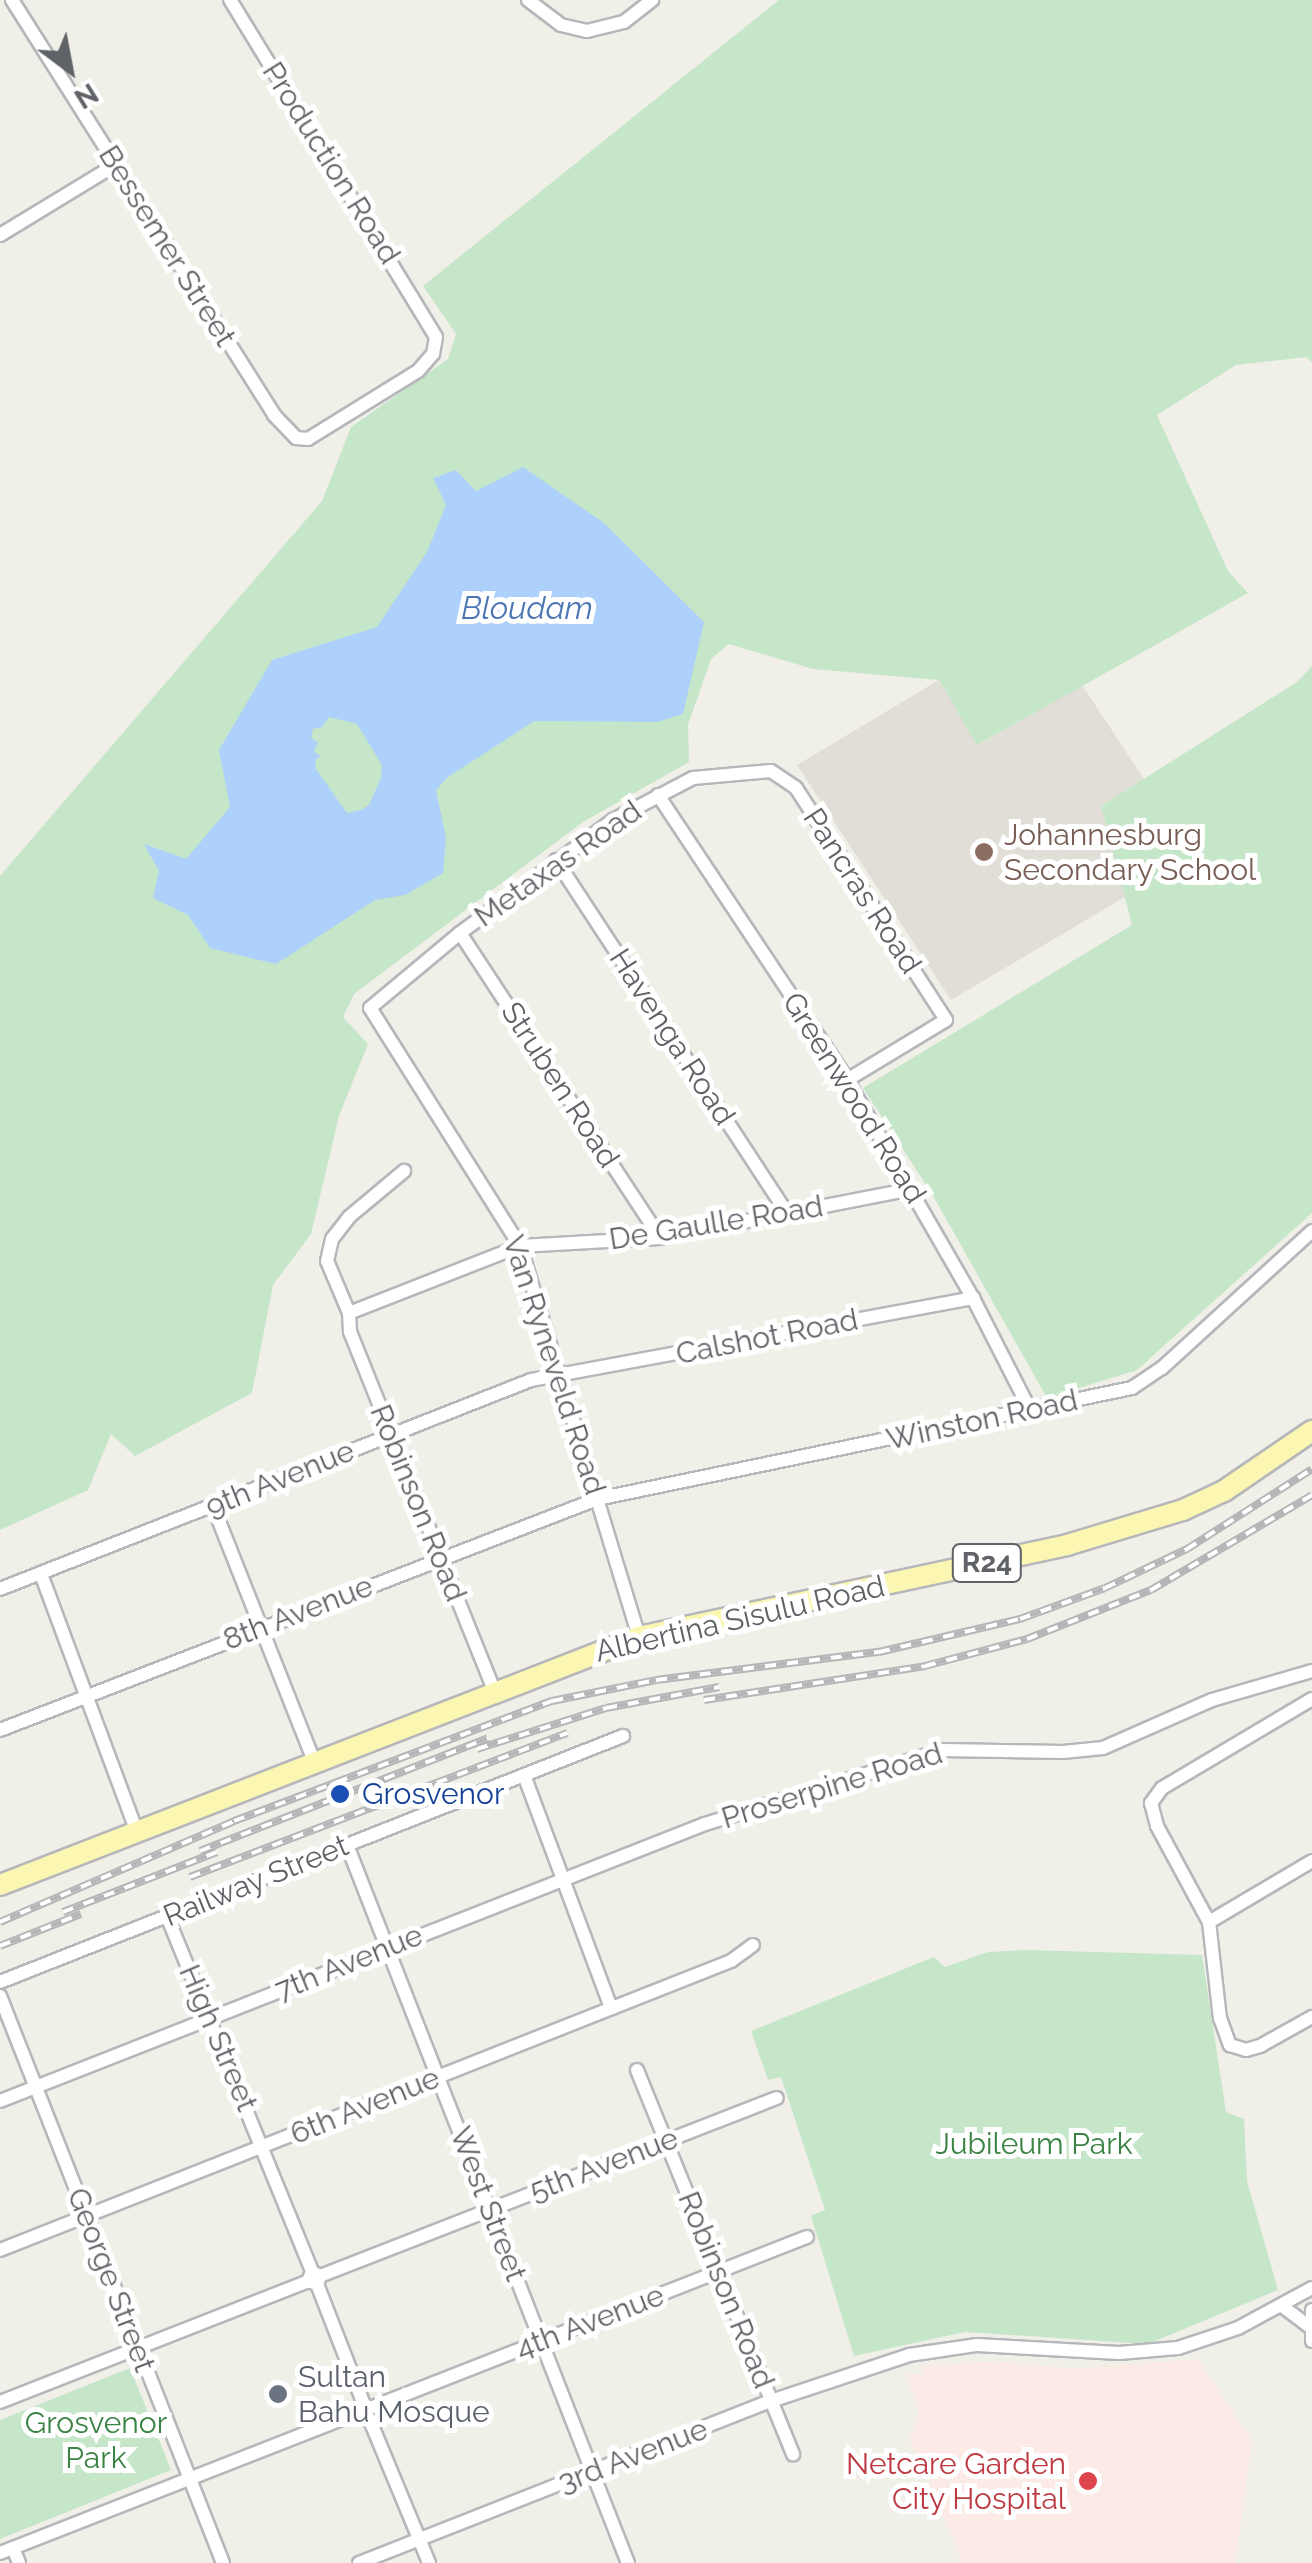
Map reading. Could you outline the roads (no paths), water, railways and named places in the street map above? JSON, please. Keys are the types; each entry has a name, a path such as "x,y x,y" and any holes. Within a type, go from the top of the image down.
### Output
{"main road":[{"name":"Albertina Sisulu Road","path":"0,1885 494,1690 639,1637 1067,1545 1125,1528 1211,1498 1312,1431"}],"street":[{"name":"Bessemer Street","path":"12,0 274,415 296,438"},
{"name":"Production Road","path":"230,0 432,325 436,346 418,371 315,438 296,438"},
{"path":"528,0 560,26 587,31 624,22 652,0"},
{"path":"0,235 115,164"},
{"name":"Metaxas Road","path":"370,1008 556,860 658,795 693,778 771,770"},
{"name":"Pancras Road","path":"771,770 796,788 946,1020 847,1080"},
{"name":"Greenwood Road","path":"658,795 847,1080 973,1298 1031,1412"},
{"name":"Havenga Road","path":"556,860 788,1214"},
{"name":"Struben Road","path":"460,933 660,1238"},
{"name":"Van Ryneveld Road","path":"370,1008 520,1246 639,1637"},
{"name":"Robinson Road","path":"404,1171 349,1218 332,1239 328,1261 390,1436 494,1690"},
{"name":"De Gaulle Road","path":"348,1314 520,1246 660,1238 911,1189"},
{"name":"Winston Road","path":"597,1499 1132,1388 1150,1378 1312,1230"},
{"name":"Calshot Road","path":"561,1376 973,1298"},
{"name":"9th Avenue","path":"0,1589 531,1380 561,1376"},
{"name":"8th Avenue","path":"0,1730 597,1499"},
{"path":"213,1506 314,1760"},
{"path":"40,1574 137,1832"},
{"name":"Proserpine Road","path":"698,1827 943,1750 1063,1752 1103,1748 1212,1700 1312,1671"},
{"path":"1312,1698 1162,1788 1151,1803 1157,1826 1209,1922 1220,2018 1230,2044 1246,2050 1260,2046 1312,2017"},
{"name":"Railway Street","path":"0,1982 623,1736"},
{"path":"524,1775 612,2008"},
{"name":"7th Avenue","path":"0,2101 698,1827"},
{"name":"West Street","path":"347,1845 628,2563"},
{"path":"1209,1922 1312,1861"},
{"name":"High Street","path":"167,1916 428,2563"},
{"name":"6th Avenue","path":"0,2250 731,1961 753,1945"},
{"name":"George Street","path":"0,1996 223,2563"},
{"name":"Robinson Road","path":"637,2070 793,2455"},
{"name":"5th Avenue","path":"0,2402 777,2098"},
{"name":"4th Avenue","path":"7,2550 807,2237"},
{"name":"3rd Avenue","path":"359,2563 771,2401 909,2355 977,2345 1075,2353 1178,2348 1238,2328 1312,2288"},
{"path":"1282,2306 1311,2334"},
{"path":"1311,2334 1312,2310"},
{"path":"7,2550 19,2563"}],"water":[{"name":"Bloudam","path":"523,467 604,523 704,622 683,714 657,722 534,721 448,777 436,790 446,838 443,873 405,895 375,900 276,964 210,948 188,915 153,898 159,871 144,844 186,859 230,807 219,750 272,660 377,627 427,552 446,505 433,478 456,470 476,491","holes":["329,717 357,724 382,765 381,778 369,805 347,813 316,769 315,760 321,756 314,752 318,742 311,738 313,729 322,727"]}],"railway":[{"path":"0,1922 234,1821 552,1701 656,1680 879,1652 1020,1619 1105,1588 1187,1549 1312,1469"},
{"path":"704,1700 925,1666 1027,1639 1151,1590 1312,1495"},
{"path":"477,1749 606,1708 719,1687"},
{"path":"190,1877 568,1733"},
{"path":"200,1851 488,1738"},
{"path":"63,1912 217,1852"},
{"path":"0,1946 81,1914"}],"place":[{"name":"Johannesburg Secondary School","path":"984,852"},
{"name":"Grosvenor","path":"340,1794"},
{"name":"Sultan Bahu Mosque","path":"278,2394"},
{"name":"Netcare Garden City Hospital","path":"1088,2481"}],"park label":[{"name":"Jubileum Park","path":"1034,2144"},
{"name":"Grosvenor Park","path":"96,2440"}]}
